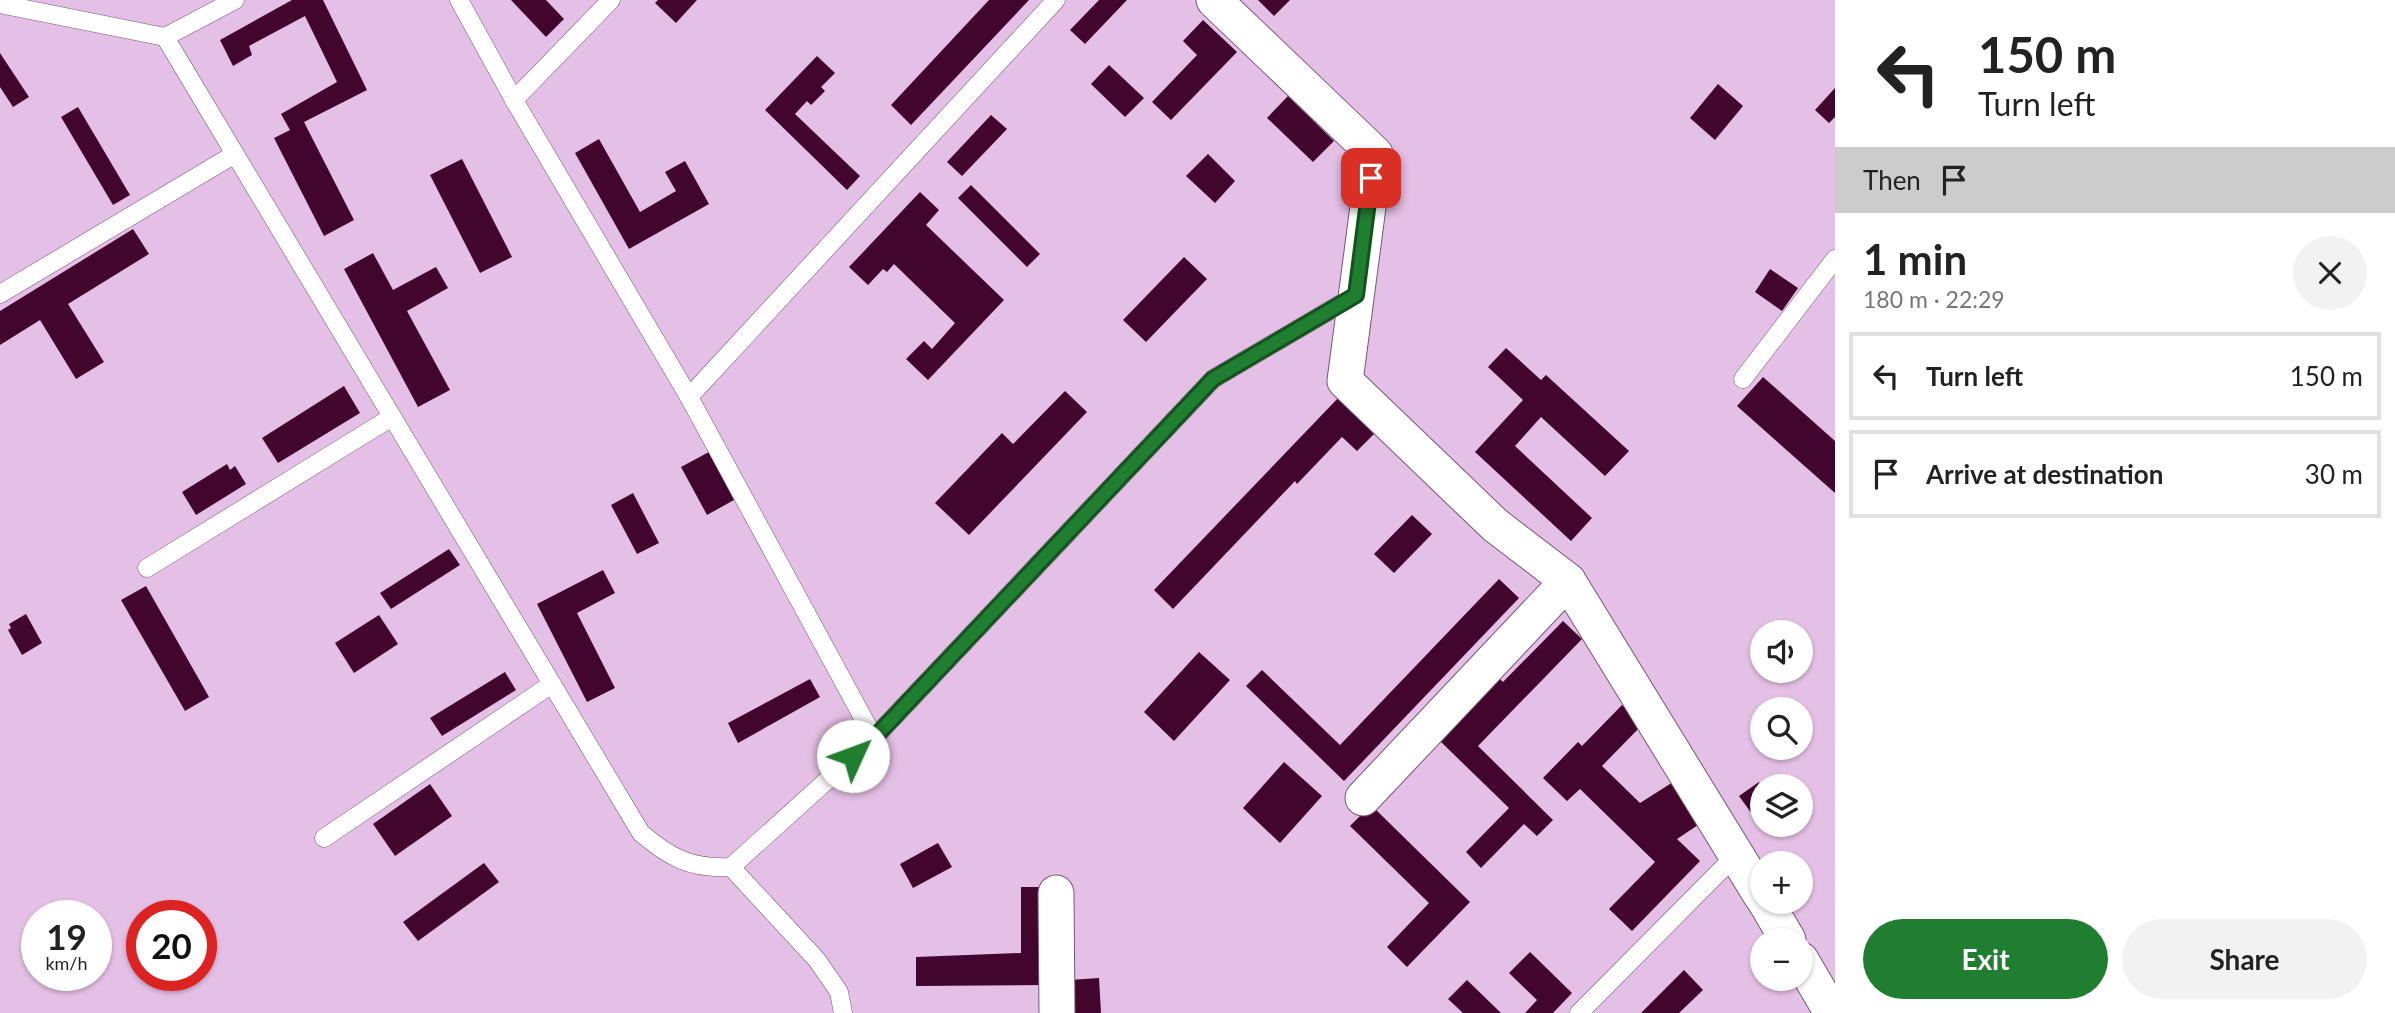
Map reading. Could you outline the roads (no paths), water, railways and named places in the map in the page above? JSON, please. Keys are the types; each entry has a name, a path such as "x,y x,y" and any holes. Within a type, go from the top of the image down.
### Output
{"street":[{"path":"1214,0 1375,154 1345,381 1494,525 1568,581 1750,878"},
{"path":"1363,798 1568,581"},
{"path":"1056,893 1056,1013"},
{"path":"1813,981 1832,1013"}],"lane":[{"path":"0,4 165,37 234,0"},
{"path":"459,0 514,100 689,397 874,738"},
{"path":"514,100 611,0"},
{"path":"689,397 1056,0"},
{"path":"165,37 641,833 663,852 691,865 731,867 874,738 1213,379 1356,295"},
{"path":"0,295 235,153"},
{"path":"1743,379 1835,259"},
{"path":"146,568 392,417"},
{"path":"324,838 552,684"},
{"path":"1579,1013 1736,855"},
{"path":"731,867 817,960 839,992 843,1013"}]}
